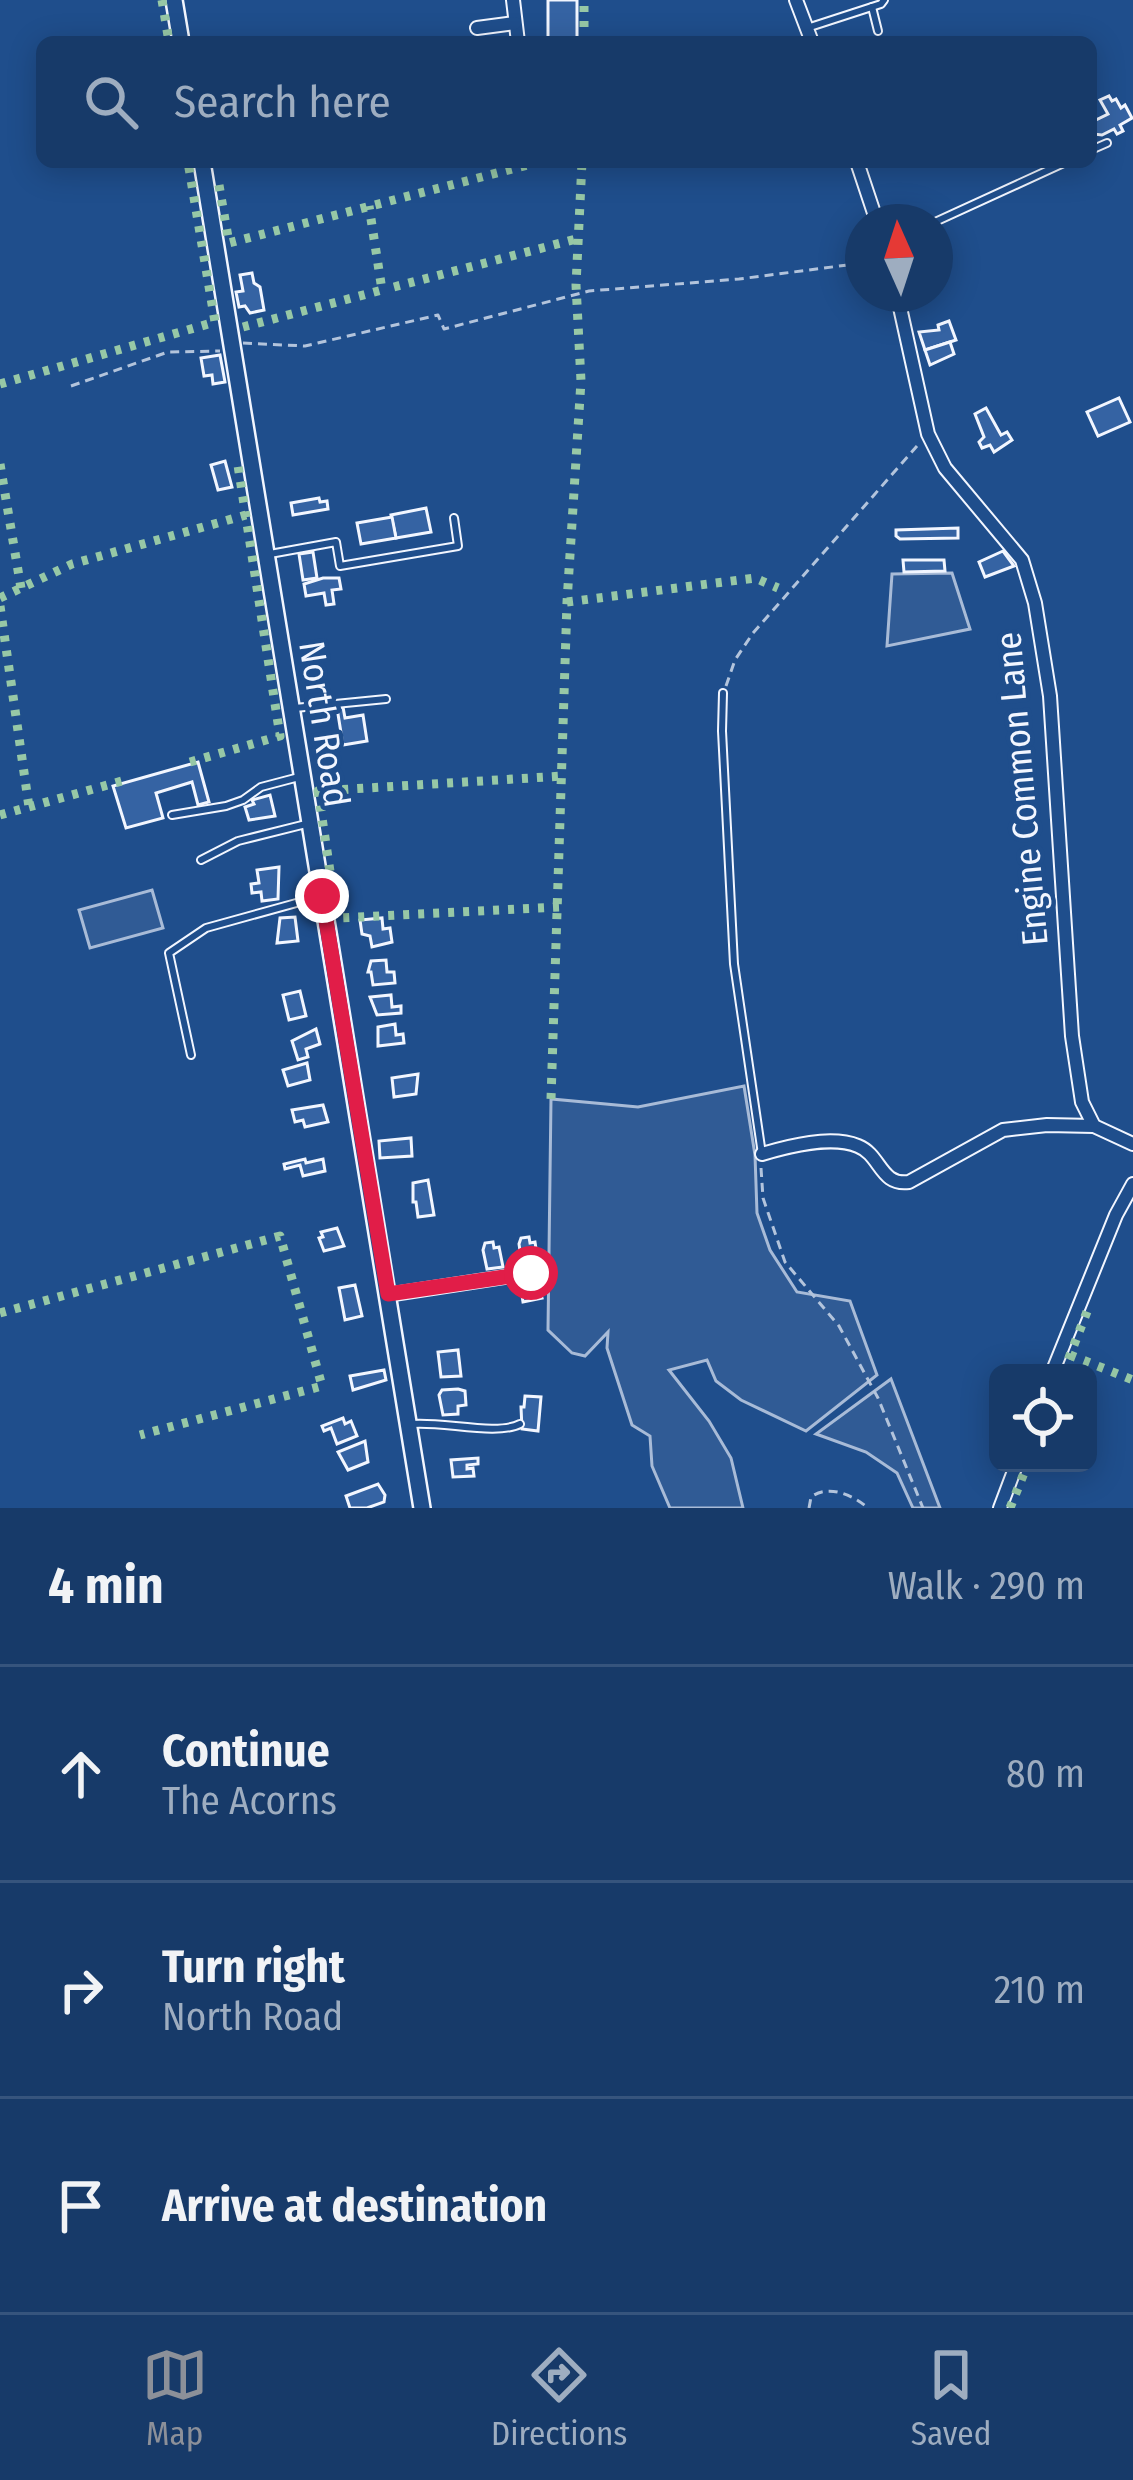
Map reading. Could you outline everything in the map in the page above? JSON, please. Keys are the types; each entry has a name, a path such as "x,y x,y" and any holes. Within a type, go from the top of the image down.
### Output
{"street":[{"path":"174,0 180,36"},
{"path":"513,0 517,36"},
{"path":"796,0 809,35"},
{"path":"477,28 515,23"},
{"name":"North Road","path":"203,168 241,348 291,708 422,1508"},
{"path":"859,168 871,204"},
{"name":"Engine Common Lane","path":"901,312 928,434 945,468 1022,560 1035,603 1050,696 1072,1036 1082,1102 1094,1126"},
{"path":"762,1154 812,1144 859,1146 887,1179 898,1184 1003,1130 1094,1126 1133,1144"},
{"path":"1056,1364 1133,1184"},
{"path":"388,1294 531,1273"},
{"path":"1000,1508 1014,1472"}],"lane":[{"path":"809,35 884,0"},
{"path":"872,8 878,31"},
{"path":"1097,148 1107,142"},
{"path":"953,214 1053,168"},
{"path":"267,554 336,542 340,566 458,546 454,518"},
{"path":"723,693 734,964 762,1154"},
{"path":"291,708 386,699"},
{"path":"172,815 226,806 261,787 302,777"},
{"path":"201,860 238,841 310,823"},
{"path":"191,1055 170,953 206,928 322,896"},
{"path":"409,1424 436,1421 506,1430 520,1424"}],"path":[{"path":"71,386 168,352 305,346 438,315 444,329 589,291 845,265"},
{"path":"723,693 735,660 753,633 928,434"},
{"path":"762,1154 763,1198 785,1262 839,1326 878,1398 923,1508"},
{"path":"809,1508 811,1497 819,1491 840,1492 868,1508"}],"shaded area":[{"path":"952,573 970,629 887,646 892,574"},
{"path":"152,890 163,928 90,948 79,910"},
{"path":"744,1086 755,1155 757,1213 770,1250 797,1292 850,1301 877,1375 806,1431 741,1400 716,1381 707,1360 669,1370 731,1458 743,1508 670,1508 652,1466 650,1436 632,1425 607,1348 608,1332 585,1356 572,1353 548,1330 551,1099 638,1107"},
{"path":"891,1379 940,1508 913,1508 897,1473 866,1452 816,1434"}],"building":[{"path":"548,0 577,0 577,36 548,36"},
{"path":"1109,96 1121,108 1125,105 1132,118 1120,125 1123,131 1097,134 1097,120 1108,114 1100,100"},
{"path":"252,273 264,310 250,313 245,306 239,307 236,292 243,291 240,275"},
{"path":"949,321 956,340 925,350 919,332 939,330 938,325"},
{"path":"950,342 954,354 930,365 925,350"},
{"path":"220,355 225,382 213,384 212,375 204,376 201,358"},
{"path":"1119,398 1130,422 1098,436 1087,412"},
{"path":"986,408 1001,435 1007,432 1012,440 994,452 990,445 982,448 979,442 984,437 975,414"},
{"path":"225,461 232,487 218,490 211,465"},
{"path":"327,501 328,509 293,515 291,503"},
{"path":"426,508 431,532 396,538 391,515"},
{"path":"392,517 396,538 361,544 357,523"},
{"path":"958,528 958,538 896,536 896,530"},
{"path":"1003,551 1014,566 985,577 979,562"},
{"path":"313,552 317,578 303,580 299,554"},
{"path":"903,560 944,560 945,571 904,572"},
{"path":"339,578 341,589 332,590 334,604 326,605 324,593 306,596 304,584"},
{"path":"343,707 345,718 363,715 367,741 343,745 337,708"},
{"path":"198,762 209,802 198,805 192,782 156,793 163,818 126,828 113,786"},
{"path":"270,795 275,816 249,820 245,807"},
{"path":"279,867 278,899 262,901 261,892 252,893 251,884 259,883 257,870"},
{"path":"295,917 298,941 277,943 280,918"},
{"path":"382,918 392,942 372,947 370,936 362,934 360,920"},
{"path":"386,960 395,983 373,985 368,972 371,961"},
{"path":"300,991 306,1016 289,1020 283,995"},
{"path":"391,995 392,1007 401,1006 401,1013 377,1015 370,997"},
{"path":"395,1024 396,1035 403,1034 404,1043 378,1046 378,1027"},
{"path":"316,1029 320,1044 306,1049 308,1057 298,1060 292,1041"},
{"path":"307,1063 310,1080 288,1086 283,1070"},
{"path":"418,1074 416,1094 394,1097 392,1078"},
{"path":"323,1105 328,1122 305,1127 303,1120 295,1122 292,1110"},
{"path":"411,1138 412,1156 380,1158 379,1141"},
{"path":"305,1159 306,1163 323,1159 325,1171 303,1176 300,1165 285,1169 284,1164"},
{"path":"428,1180 434,1215 418,1217 413,1183"},
{"path":"337,1228 344,1246 324,1251 321,1232"},
{"path":"529,1237 530,1243 535,1242 538,1262 522,1264 519,1244 521,1238"},
{"path":"493,1242 494,1248 499,1247 503,1267 487,1269 483,1250 485,1243"},
{"path":"538,1280 545,1290 540,1291 542,1298 523,1302 520,1283"},
{"path":"355,1285 362,1316 345,1320 339,1288"},
{"path":"458,1350 461,1376 441,1377 438,1352"},
{"path":"384,1370 386,1380 353,1390 350,1376"},
{"path":"442,1390 465,1391 466,1405 458,1406 458,1414 443,1415 439,1395"},
{"path":"525,1396 541,1397 538,1431 522,1429"},
{"path":"343,1418 345,1424 351,1421 357,1436 337,1444 331,1428 324,1431 322,1426"},
{"path":"365,1441 368,1462 348,1470 338,1452"},
{"path":"478,1458 478,1464 467,1465 474,1476 453,1477 451,1460"},
{"path":"378,1484 384,1502 350,1508 346,1496"}],"hedge":[{"path":"162,0 168,36"},
{"path":"584,0 584,36"},
{"path":"0,384 215,322 189,168"},
{"path":"219,185 229,243 516,168"},
{"path":"551,1099 567,602 581,381 576,285 582,168"},
{"path":"243,327 382,290 369,206"},
{"path":"394,287 580,238"},
{"path":"190,762 280,736 237,459"},
{"path":"0,464 21,588"},
{"path":"0,598 72,564 246,515"},
{"path":"567,602 755,578 778,588"},
{"path":"0,606 29,807"},
{"path":"559,907 337,918 318,791 563,776"},
{"path":"0,815 122,781"},
{"path":"0,1313 280,1236 322,1386 140,1435"},
{"path":"1067,1364 1088,1309"},
{"path":"1070,1355 1133,1380"},
{"path":"1010,1508 1024,1472"}],"route":[{"path":"322,896 388,1294 531,1273"}]}
